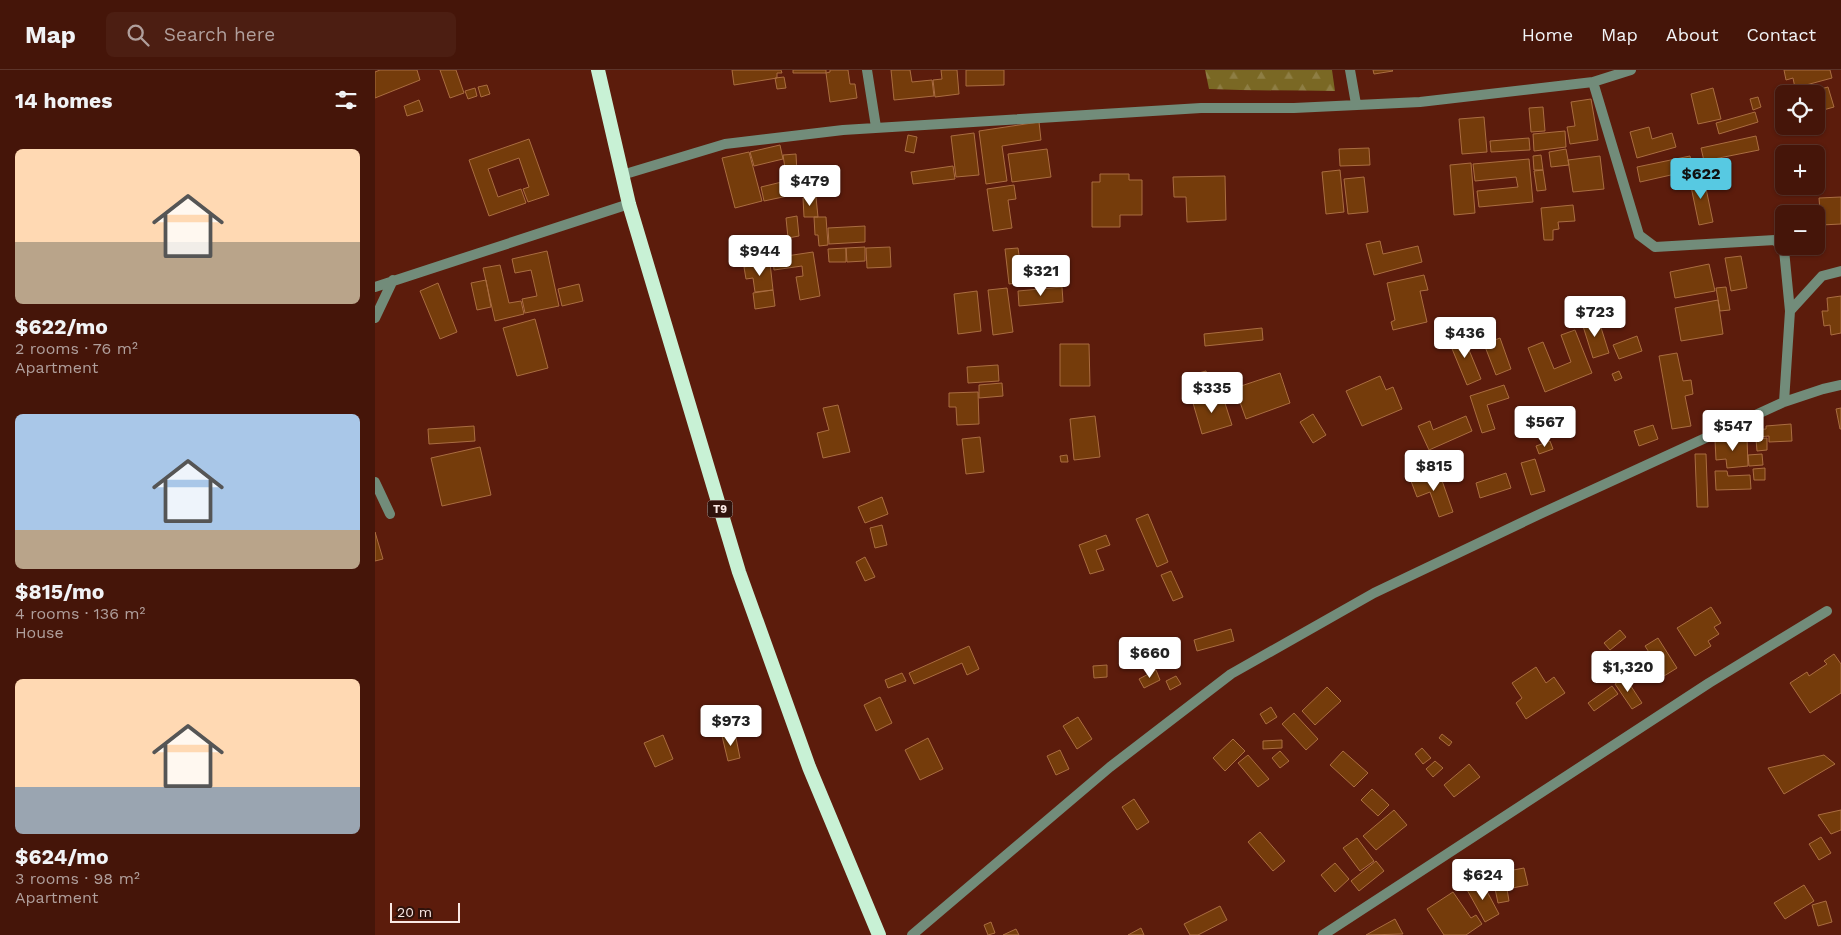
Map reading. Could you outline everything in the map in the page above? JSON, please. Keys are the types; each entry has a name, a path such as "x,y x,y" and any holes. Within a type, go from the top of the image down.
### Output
{"highway":[{"name":"T9","path":"598,70 629,204 739,572 809,767 879,935"}],"street":[{"path":"867,70 877,128"},
{"path":"1350,70 1356,104"},
{"path":"623,176 725,144 843,130 1201,108 1294,108 1420,102 1593,82 1631,70"},
{"path":"1593,82 1639,235 1655,246 1775,240 1784,250 1790,311 1783,402"},
{"path":"375,287 629,204"},
{"path":"1790,311 1823,276 1841,271"},
{"path":"375,318 393,280"},
{"path":"912,935 1110,767 1231,674 1374,593 1542,513 1783,402 1841,385"},
{"path":"375,482 390,514"},
{"path":"1323,935 1709,682 1827,611"}],"green space":[{"path":"1205,70 1332,70 1335,91 1209,89"}],"building":[{"path":"380,70 417,70 420,80 375,98 375,72"},
{"path":"440,70 456,70 464,93 450,98"},
{"path":"732,70 781,70 782,73 777,73 777,78 734,85"},
{"path":"793,70 826,70 826,73 793,73"},
{"path":"830,70 848,70 850,84 855,84 857,98 830,102 826,73 830,72"},
{"path":"891,70 910,70 912,82 932,80 934,96 894,100"},
{"path":"941,70 957,70 959,94 935,97 933,80 942,79"},
{"path":"966,70 1004,70 1004,85 966,86"},
{"path":"1373,70 1392,70 1393,71 1374,74"},
{"path":"1784,70 1830,70 1832,78 1806,85 1794,85 1793,78 1786,80"},
{"path":"784,77 786,88 777,89 775,78"},
{"path":"487,85 490,94 481,97 478,87"},
{"path":"1828,87 1834,107 1825,110 1825,88"},
{"path":"475,88 477,96 468,99 465,91"},
{"path":"1713,88 1721,119 1698,124 1691,94"},
{"path":"1758,97 1761,107 1753,110 1750,99"},
{"path":"1591,99 1598,140 1570,144 1567,127 1575,126 1571,102"},
{"path":"419,100 423,111 407,116 404,106"},
{"path":"1543,107 1545,131 1531,132 1529,108"},
{"path":"1755,112 1758,122 1719,134 1716,123"},
{"path":"1484,117 1487,152 1462,154 1459,119"},
{"path":"1039,122 1041,140 1002,146 1007,181 986,184 979,131"},
{"path":"1649,127 1652,139 1672,133 1676,147 1637,158 1630,132"},
{"path":"1565,131 1566,147 1534,151 1533,134"},
{"path":"974,133 979,175 956,177 951,136"},
{"path":"908,135 917,137 914,153 905,151"},
{"path":"1756,136 1759,150 1704,161 1701,148"},
{"path":"1529,138 1530,150 1491,152 1490,141"},
{"path":"529,139 549,195 528,202 523,189 529,187 519,158 488,169 498,197 521,189 526,203 489,216 469,160"},
{"path":"780,145 783,159 754,166 750,152"},
{"path":"1369,148 1370,165 1340,166 1339,149"},
{"path":"1047,149 1051,177 1012,182 1008,154"},
{"path":"1566,149 1569,165 1551,167 1549,152"},
{"path":"749,152 762,201 735,208 722,158"},
{"path":"796,154 797,173 786,175 783,155"},
{"path":"1541,155 1543,170 1534,170 1533,156"},
{"path":"1600,156 1604,189 1573,192 1568,160"},
{"path":"1690,156 1693,170 1640,182 1637,167"},
{"path":"1529,159 1533,202 1479,207 1477,191 1518,187 1516,177 1475,181 1473,164"},
{"path":"1471,163 1475,213 1454,215 1450,165"},
{"path":"953,166 955,179 913,184 911,172"},
{"path":"1340,170 1344,212 1326,214 1322,172"},
{"path":"1543,170 1546,190 1537,191 1534,171"},
{"path":"1100,174 1129,174 1129,180 1142,180 1142,215 1120,215 1120,227 1092,227 1092,182 1100,182"},
{"path":"1703,174 1713,222 1699,225 1689,177"},
{"path":"1225,176 1226,220 1187,222 1186,197 1174,197 1173,177"},
{"path":"1364,177 1368,212 1348,214 1344,179"},
{"path":"794,179 797,194 764,201 761,187"},
{"path":"1014,185 1016,199 1008,200 1012,228 993,231 987,189"},
{"path":"816,197 818,217 804,217 803,198"},
{"path":"1841,197 1841,224 1825,225 1825,205 1820,205 1819,198"},
{"path":"1573,205 1575,221 1558,222 1559,229 1553,230 1553,240 1544,240 1541,208"},
{"path":"797,216 799,236 788,238 786,218"},
{"path":"814,217 826,217 828,245 819,246 818,235 815,235"},
{"path":"865,226 865,242 829,244 828,228"},
{"path":"1380,241 1383,254 1418,246 1422,262 1374,275 1366,244"},
{"path":"865,247 865,261 847,262 846,248"},
{"path":"890,247 891,267 867,268 866,248"},
{"path":"846,248 846,262 829,262 828,249"},
{"path":"1018,248 1023,282 1009,284 1005,249"},
{"path":"547,251 559,306 525,313 522,299 537,296 531,270 515,273 512,259"},
{"path":"813,252 820,296 800,300 796,277 803,276 802,266 774,270 773,258"},
{"path":"1741,256 1747,288 1731,291 1725,258"},
{"path":"770,263 773,290 755,292 753,278 746,279 744,267"},
{"path":"1709,264 1715,291 1675,298 1670,272"},
{"path":"500,265 509,303 521,301 524,314 495,321 483,268"},
{"path":"1424,275 1428,290 1420,291 1427,322 1393,330 1391,322 1395,320 1387,283"},
{"path":"486,280 491,307 477,310 471,283"},
{"path":"438,283 457,332 440,339 420,291"},
{"path":"579,284 583,301 562,306 558,289"},
{"path":"1062,287 1063,302 1019,306 1018,291"},
{"path":"1726,287 1730,310 1720,311 1716,288"},
{"path":"1007,288 1013,332 993,335 988,290"},
{"path":"773,290 775,306 755,309 753,293"},
{"path":"977,291 981,331 958,334 954,294"},
{"path":"1841,296 1841,333 1831,335 1830,325 1824,326 1822,311 1828,311 1827,298"},
{"path":"1718,300 1723,334 1681,341 1675,308"},
{"path":"1598,318 1609,353 1593,358 1582,323"},
{"path":"535,319 548,368 517,376 503,328"},
{"path":"1262,328 1263,340 1205,346 1204,334"},
{"path":"1575,330 1592,373 1545,392 1528,348 1543,342 1554,369 1571,362 1561,335"},
{"path":"1462,333 1481,379 1467,385 1448,339"},
{"path":"1637,336 1642,351 1619,359 1613,345"},
{"path":"1500,338 1511,369 1496,375 1484,344"},
{"path":"1060,344 1089,344 1090,386 1060,386"},
{"path":"1677,353 1683,381 1691,380 1693,394 1685,396 1691,426 1672,429 1659,356"},
{"path":"998,365 999,381 968,383 967,367"},
{"path":"1206,371 1213,394 1201,397 1195,374"},
{"path":"1619,371 1622,378 1615,381 1612,374"},
{"path":"1280,373 1290,403 1246,419 1235,388"},
{"path":"1380,376 1386,390 1393,387 1402,409 1362,426 1346,391"},
{"path":"1002,383 1003,396 979,398 979,385"},
{"path":"1504,385 1509,398 1487,405 1495,429 1482,433 1470,396"},
{"path":"978,392 979,424 957,425 956,407 949,407 949,393"},
{"path":"1222,394 1232,425 1202,434 1193,403"},
{"path":"838,405 850,452 823,458 817,433 829,430 823,408"},
{"path":"1841,408 1841,429 1840,429 1836,409"},
{"path":"1313,414 1326,435 1313,443 1300,422"},
{"path":"1095,416 1100,457 1074,460 1070,419"},
{"path":"1466,416 1472,431 1429,450 1418,426 1430,421 1433,430"},
{"path":"1791,424 1792,441 1769,442 1769,436 1734,439 1733,431 1766,429 1766,426"},
{"path":"1653,425 1658,439 1639,446 1634,431"},
{"path":"474,426 475,441 429,444 428,429"},
{"path":"980,437 984,472 966,474 962,439"},
{"path":"1747,438 1748,466 1727,468 1726,459 1716,460 1715,440"},
{"path":"1767,438 1767,450 1757,451 1756,439"},
{"path":"1550,441 1553,449 1539,454 1536,446"},
{"path":"480,447 491,495 442,506 431,458"},
{"path":"1695,454 1706,454 1708,507 1697,507"},
{"path":"1762,454 1763,465 1749,466 1748,455"},
{"path":"1067,455 1068,462 1061,462 1060,456"},
{"path":"1535,459 1545,491 1531,495 1521,463"},
{"path":"1765,468 1765,480 1754,480 1753,469"},
{"path":"1715,471 1727,471 1728,476 1750,475 1751,489 1716,490"},
{"path":"1439,472 1453,512 1439,517 1430,492 1417,497 1411,481"},
{"path":"1506,473 1511,488 1480,498 1476,483"},
{"path":"882,497 888,514 865,523 858,507"},
{"path":"1148,514 1168,562 1157,567 1136,519"},
{"path":"882,525 887,545 875,548 870,528"},
{"path":"375,532 383,559 375,561"},
{"path":"1106,535 1110,545 1096,550 1104,570 1090,574 1079,545"},
{"path":"865,557 875,577 865,581 856,562"},
{"path":"1171,571 1183,597 1173,601 1161,575"},
{"path":"1711,607 1721,623 1714,627 1719,634 1708,641 1711,646 1695,656 1677,628"},
{"path":"1231,629 1234,641 1197,651 1194,640"},
{"path":"1620,630 1626,637 1610,650 1604,643"},
{"path":"1658,638 1677,668 1664,676 1645,646"},
{"path":"969,646 979,669 967,675 962,663 914,684 909,673"},
{"path":"1834,654 1841,664 1841,693 1810,713 1790,683 1807,672 1809,676 1827,664 1824,661"},
{"path":"1107,665 1107,677 1094,678 1093,666"},
{"path":"1536,667 1546,683 1554,677 1565,693 1526,719 1516,703 1522,698 1512,683"},
{"path":"1156,670 1160,680 1144,688 1139,679"},
{"path":"902,673 906,681 888,688 885,680"},
{"path":"1176,676 1181,684 1170,690 1166,681"},
{"path":"1625,677 1642,703 1632,709 1615,684"},
{"path":"1612,686 1618,694 1594,711 1588,703"},
{"path":"1327,687 1341,701 1315,725 1302,711"},
{"path":"880,697 892,723 876,731 864,705"},
{"path":"1271,707 1277,717 1266,724 1260,714"},
{"path":"1294,713 1318,739 1306,750 1282,724"},
{"path":"1078,717 1092,739 1077,749 1063,726"},
{"path":"735,733 740,758 728,761 722,736"},
{"path":"1442,734 1452,742 1449,746 1439,738"},
{"path":"663,735 673,759 655,767 644,743"},
{"path":"928,738 943,769 920,780 905,750"},
{"path":"1233,739 1245,751 1225,771 1213,758"},
{"path":"1282,740 1282,748 1263,749 1263,741"},
{"path":"1422,748 1431,758 1423,764 1415,754"},
{"path":"1060,750 1069,769 1056,775 1047,756"},
{"path":"1280,751 1289,761 1280,768 1272,758"},
{"path":"1343,751 1368,773 1354,787 1330,765"},
{"path":"1248,755 1269,779 1258,787 1238,763"},
{"path":"1824,755 1835,764 1784,794 1768,768"},
{"path":"1435,761 1443,768 1433,777 1426,769"},
{"path":"1469,764 1480,777 1454,797 1444,785"},
{"path":"1372,789 1389,805 1378,816 1361,800"},
{"path":"1134,799 1149,822 1137,830 1122,807"},
{"path":"1394,810 1407,825 1376,850 1363,836"},
{"path":"1841,810 1841,830 1831,834 1818,815"},
{"path":"1260,832 1285,861 1273,871 1248,842"},
{"path":"1821,837 1831,853 1819,860 1809,844"},
{"path":"1357,838 1374,861 1360,871 1343,848"},
{"path":"1376,861 1384,871 1359,891 1351,881"},
{"path":"1335,863 1349,879 1335,892 1321,875"},
{"path":"1524,868 1528,885 1507,889 1509,901 1498,903 1492,874"},
{"path":"1481,880 1499,914 1485,922 1466,888"},
{"path":"1804,885 1814,901 1785,919 1774,903"},
{"path":"1453,892 1471,918 1476,915 1482,924 1466,935 1444,935 1427,909"},
{"path":"1826,901 1832,922 1818,926 1812,905"},
{"path":"1220,906 1227,920 1198,935 1190,935 1184,924"},
{"path":"1395,919 1403,934 1366,935"},
{"path":"991,922 995,933 988,935 984,925"},
{"path":"1141,928 1144,935 1128,935"},
{"path":"1016,929 1019,935 1003,935"}]}
